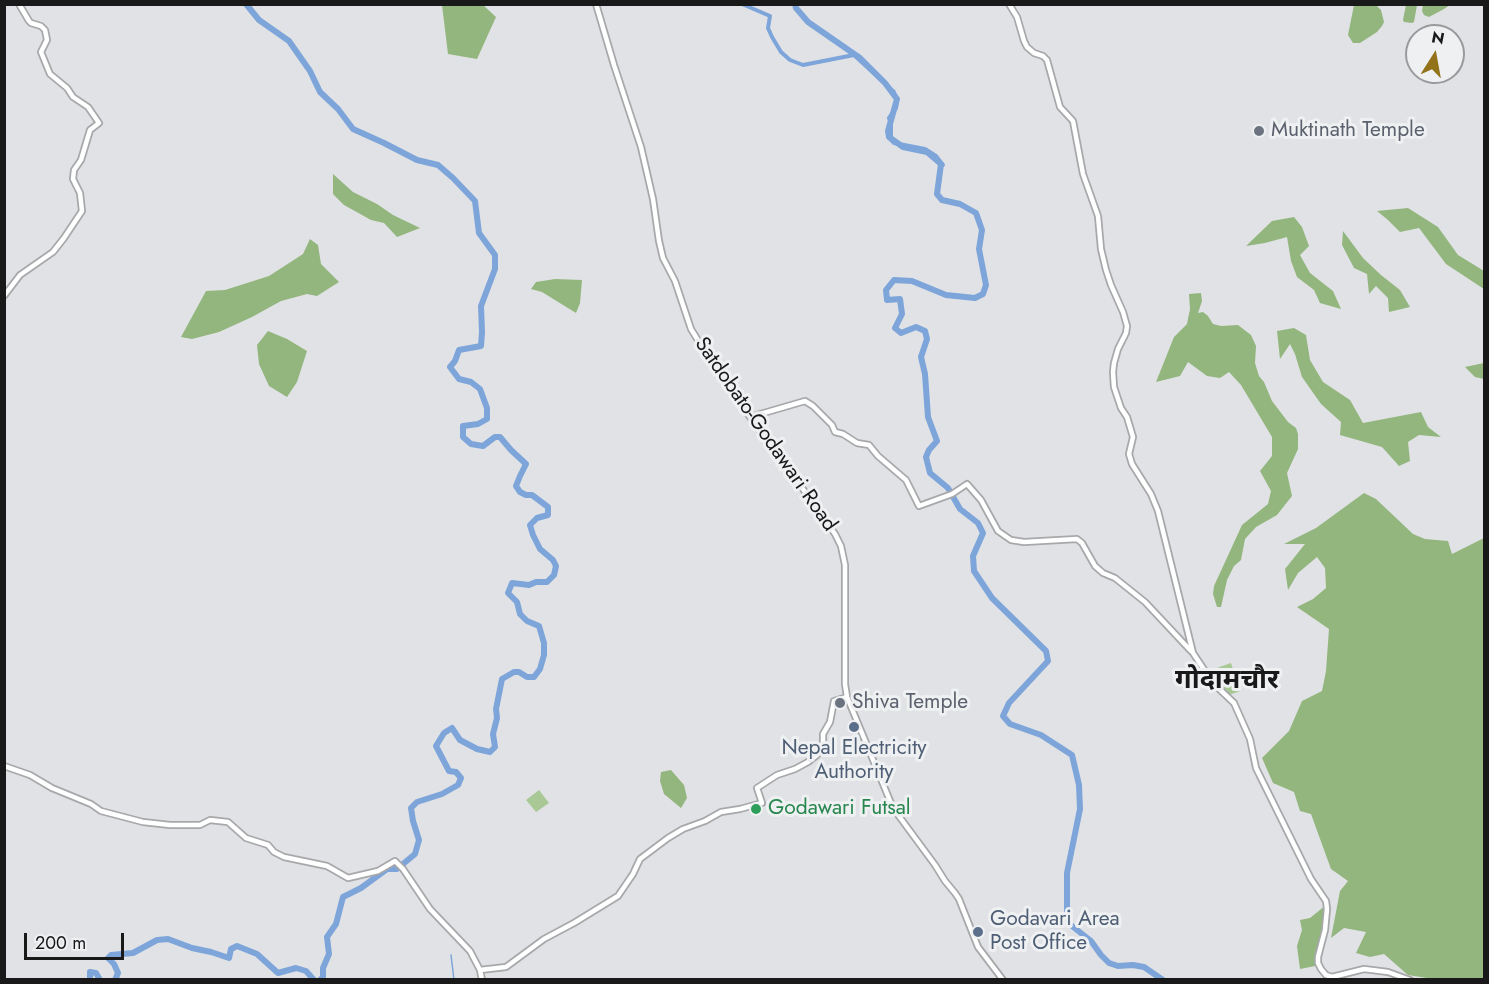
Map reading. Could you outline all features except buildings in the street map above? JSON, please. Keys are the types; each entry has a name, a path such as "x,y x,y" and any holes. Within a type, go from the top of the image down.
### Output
{"street":[{"path":"4,296 20,275 53,252 82,211 80,193 73,179 74,170 81,160 90,130 99,123 88,107 73,97 68,88 50,74 41,52 47,40 45,30 29,21 19,4"},
{"name":"Satdobato-Godawari Road","path":"596,4 641,147 655,208 663,258 675,280 695,336 750,417 822,515 841,546 845,565 844,684 847,697 893,808 959,899 978,948 1003,980"},
{"path":"1009,4 1017,17 1027,47 1047,60 1060,107 1073,121 1083,174 1098,216 1101,249 1106,270 1127,326 1118,349 1113,372 1114,387 1133,437 1129,454 1132,464 1151,494 1158,511 1193,653"},
{"path":"750,417 805,401 832,425 835,432 869,446 906,480 919,506 952,494 967,484 981,500 998,531 1011,540 1024,542 1077,539 1082,543 1095,566 1103,573 1115,578 1145,602 1193,653 1213,683 1234,703 1250,739 1256,768 1311,879 1325,897 1327,909 1325,930 1318,957 1321,969 1326,975 1332,977 1364,969 1388,972 1410,980"},
{"path":"480,970 506,967 543,939 618,896 640,859 683,829 721,812 762,803 757,788 777,775 808,762 817,754 823,743 823,734 830,722 834,701 847,697"},
{"path":"4,766 30,775 101,811 143,822 170,825 200,825 210,820 228,822 246,838 268,845 274,852 284,857 327,866 348,878 378,871 396,861 429,909 470,951 480,970 482,980"}],"green space":[{"path":"1423,4 1450,5 1429,17 1422,11"},
{"path":"442,5 483,5 496,17 477,59 448,54"},
{"path":"1354,5 1376,5 1381,10 1384,22 1377,32 1360,43 1353,43 1348,35"},
{"path":"1406,5 1417,5 1412,23 1403,20"},
{"path":"333,174 353,192 420,228 397,237 384,223 371,220 344,205 333,194"},
{"path":"1408,208 1438,227 1458,255 1484,271 1484,289 1446,264 1419,228 1400,232 1377,211"},
{"path":"1294,217 1302,227 1309,246 1300,255 1310,273 1333,291 1341,309 1320,303 1314,290 1297,277 1291,261 1287,237 1246,246 1272,221"},
{"path":"1343,231 1363,258 1400,290 1410,307 1389,312 1388,298 1376,286 1369,294 1367,274 1354,268 1342,245"},
{"path":"310,239 318,245 321,264 339,282 317,296 307,294 281,301 219,332 192,339 181,337 206,291 225,290 269,276 303,254"},
{"path":"555,279 582,280 580,303 576,313 542,292 531,289 536,282"},
{"path":"1201,293 1202,301 1198,313 1203,312 1213,324 1238,325 1251,335 1256,346 1255,363 1259,376 1272,401 1288,422 1296,428 1298,434 1298,449 1287,473 1292,496 1277,515 1256,527 1245,539 1241,560 1234,566 1227,580 1221,607 1217,607 1213,594 1214,586 1242,525 1268,504 1271,491 1260,471 1272,456 1272,437 1241,385 1229,372 1220,378 1207,376 1188,362 1180,376 1156,382 1174,337 1187,324 1190,309 1189,294"},
{"path":"1294,328 1306,335 1310,360 1323,382 1350,400 1363,423 1421,412 1428,427 1441,437 1419,435 1408,442 1410,461 1399,466 1382,447 1340,435 1341,422 1321,404 1302,377 1290,344 1280,359 1277,331"},
{"path":"268,331 307,351 297,382 287,397 269,386 259,364 257,345"},
{"path":"1484,363 1484,379 1475,377 1465,367"},
{"path":"1364,493 1376,499 1413,534 1425,539 1448,541 1452,554 1484,538 1484,978 1482,979 1433,979 1408,975 1384,954 1370,957 1356,953 1366,932 1344,928 1331,938 1340,891 1348,881 1331,869 1311,814 1300,811 1294,792 1273,783 1262,758 1289,731 1302,701 1322,691 1326,671 1329,629 1297,607 1313,599 1326,588 1325,568 1317,557 1298,573 1288,590 1285,569 1305,544 1284,544 1316,528"},
{"path":"1231,663 1240,691 1226,696 1214,669"},
{"path":"671,770 684,785 687,798 681,808 664,794 660,781 661,772"},
{"path":"539,790 549,803 536,812 526,800"},
{"path":"1326,905 1324,933 1317,951 1315,966 1300,969 1297,946 1302,930 1300,920 1310,918"}],"waterway":[{"path":"246,4 259,20 289,41 310,71 320,92 338,109 353,129 417,160 438,165 475,201 479,233 495,255 495,269 481,306 481,346 459,350 450,367 459,379 471,382 480,389 487,408 487,419 478,424 463,426 463,437 471,444 483,446 495,437 500,437 526,464 516,486 520,492 532,495 548,507 548,515 537,518 530,525 540,549 553,560 556,566 554,575 547,582 536,582 529,585 512,583 508,593 517,602 520,614 527,621 539,626 544,643 544,655 540,669 534,677 514,672 502,679 493,734 495,747 490,752 477,749 460,740 452,728 444,733 436,746 449,771 456,772 461,778 458,785 442,794 417,802 411,808 419,840 415,854 397,869 387,869 361,888 343,897 336,924 327,937 329,954 323,968 323,977 320,980"},
{"path":"742,4 770,16 768,28 772,37 781,52 790,60 803,65 854,55 894,92 897,102 889,118 891,140 894,143 925,149 936,156 943,165"},
{"path":"795,4 808,22 860,58 885,83 897,99 888,131 889,137 903,147 927,152 941,164 937,194 942,200 960,204 976,213 982,230 979,249 986,285 983,294 975,298 946,295 912,281 894,280 886,290 887,300 900,299 902,314 895,328 901,333 916,327 925,331 927,339 921,357 925,374 928,417 937,441 926,457 930,473 948,488 960,509 978,523 983,533 973,556 974,571 992,598 1046,651 1048,661 1009,703 1003,716 1010,724 1041,735 1072,755 1079,785 1080,809 1067,873 1067,922 1091,941 1109,963 1118,966 1144,967 1163,980"},
{"path":"115,980 118,973 108,958 111,955 133,953 157,940 168,939 229,958 231,949 237,946 257,954 278,973 296,968 306,971 314,980"},
{"path":"451,955 454,980"},
{"path":"90,980 90,972 96,973 100,980"}],"place":[{"name":"Muktinath Temple","path":"1259,131"},
{"name":"Shiva Temple","path":"840,703"},
{"name":"Nepal Electricity Authority","path":"854,727"},
{"name":"Godawari Futsal","path":"756,809"},
{"name":"Godavari Area Post Office","path":"978,932"}],"district":[{"name":"गोदामचौर","path":"1227,681"}]}
